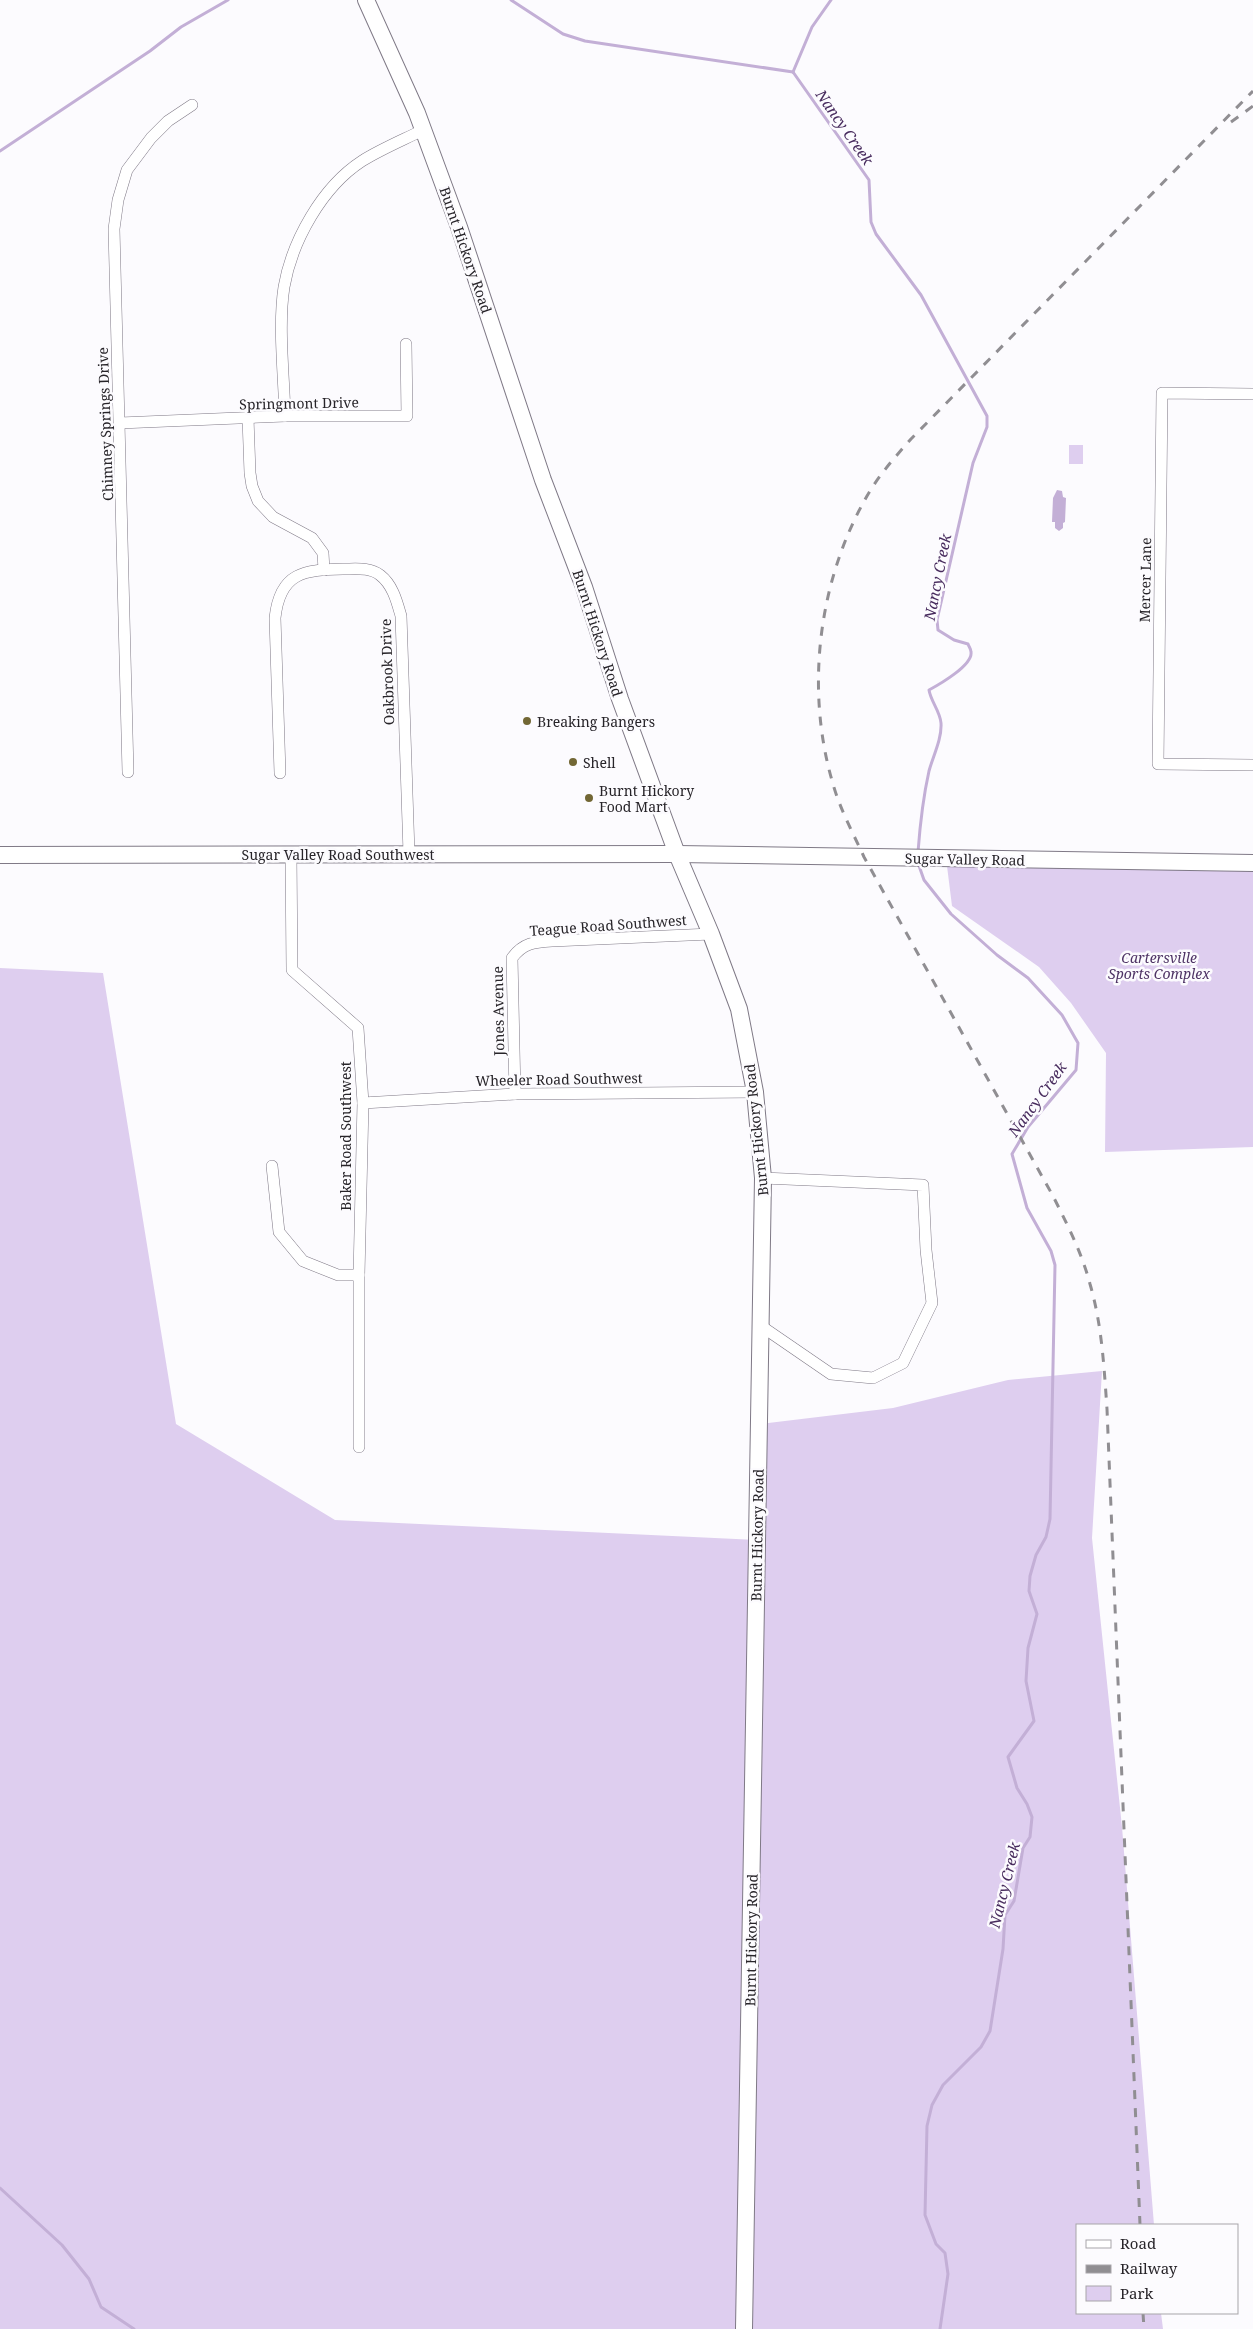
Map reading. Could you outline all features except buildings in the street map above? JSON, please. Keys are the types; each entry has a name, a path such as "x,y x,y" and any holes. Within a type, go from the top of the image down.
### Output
{"main road":[{"name":"Burnt Hickory Road","path":"366,0 423,130 460,227 543,480 584,587 620,699 677,854 711,934 739,1009 755,1092 763,1178 744,2329"},
{"name":"Sugar Valley Road Southwest","path":"0,855 677,854"},
{"name":"Sugar Valley Road","path":"677,854 1253,863"}],"street":[{"name":"Chimney Springs Drive","path":"128,772 114,229 118,200 127,170 151,138 168,121 192,105"},
{"path":"284,416 284,287 294,250 307,221 338,183 361,162 423,130"},
{"name":"Springmont Drive","path":"120,423 284,416 407,416 406,344"},
{"name":"Mercer Lane","path":"1253,394 1162,393 1158,764 1253,765"},
{"path":"248,418 250,473 252,486 258,501 273,518 312,538 323,552 324,570"},
{"name":"Oakbrook Drive","path":"280,773 275,618 277,603 288,584 310,570 364,569 379,574 387,582 401,616 409,853"},
{"name":"Baker Road Southwest","path":"291,855 292,970 358,1028 363,1103 359,1275 359,1448"},
{"name":"Teague Road Southwest","path":"512,958 522,946 533,942 711,934"},
{"name":"Jones Avenue","path":"512,958 515,1094"},
{"name":"Wheeler Road Southwest","path":"363,1103 515,1094 755,1092"},
{"path":"272,1166 279,1232 304,1261 338,1276 359,1275"},
{"path":"761,1326 831,1374 873,1378 903,1363 932,1303 926,1250 923,1185 763,1178"}],"green space":[{"path":"1069,445 1083,445 1083,464 1069,464"},
{"name":"Cartersville Sports Complex","path":"947,866 1253,871 1253,1147 1105,1152 1106,1053 1071,1003 1039,967 952,906"},
{"path":"0,968 103,973 176,1424 335,1520 757,1540 759,1424 893,1408 1008,1380 1102,1371 1092,1538 1122,1827 1154,2224 1076,2224 1076,2314 1161,2314 1163,2329 0,2329"}],"shaded area":[{"path":"1057,490 1062,491 1063,497 1066,498 1065,522 1063,523 1063,528 1059,531 1055,528 1055,522 1052,522 1053,498"}],"waterway":[{"path":"0,151 150,51 181,27 228,0"},
{"path":"511,0 563,34 585,41 793,72"},
{"name":"Nancy Creek","path":"793,72 812,27 831,0"},
{"name":"Nancy Creek","path":"793,72 869,180 871,222 876,234 921,295 987,416 987,427 973,463 937,620 938,630 954,640 968,644 971,651 967,663 955,674 929,690 940,719 941,729 927,781 918,852"},
{"name":"Nancy Creek","path":"918,863 924,880 951,914 997,955 1028,978 1062,1015 1078,1043 1076,1070 1028,1127 1012,1154 1027,1208 1051,1251 1055,1265 1050,1519 1046,1537 1036,1555 1030,1576 1029,1591 1037,1614 1028,1648 1026,1681 1034,1721 1008,1757 1017,1788 1027,1804 1032,1817 1030,1837 1023,1848 1014,1901 1005,1915 1003,1949 990,2031 981,2047 943,2085 932,2105 927,2126 925,2215 936,2244 945,2253 948,2274 940,2329"},
{"path":"0,2188 62,2245 89,2279 101,2307 134,2329"}],"railway":[{"path":"1140,2224 1107,1409 1102,1346 1094,1299 1083,1261 1053,1196 864,857 843,812 833,784 824,748 819,674 821,637 827,600 837,564 850,529 867,496 882,473 911,439 1253,91"},
{"path":"1231,122 1253,106"},
{"path":"1143,2314 1144,2329"}],"place":[{"name":"Breaking Bangers","path":"527,721"},
{"name":"Shell","path":"573,762"},
{"name":"Burnt Hickory Food Mart","path":"589,798"}]}
